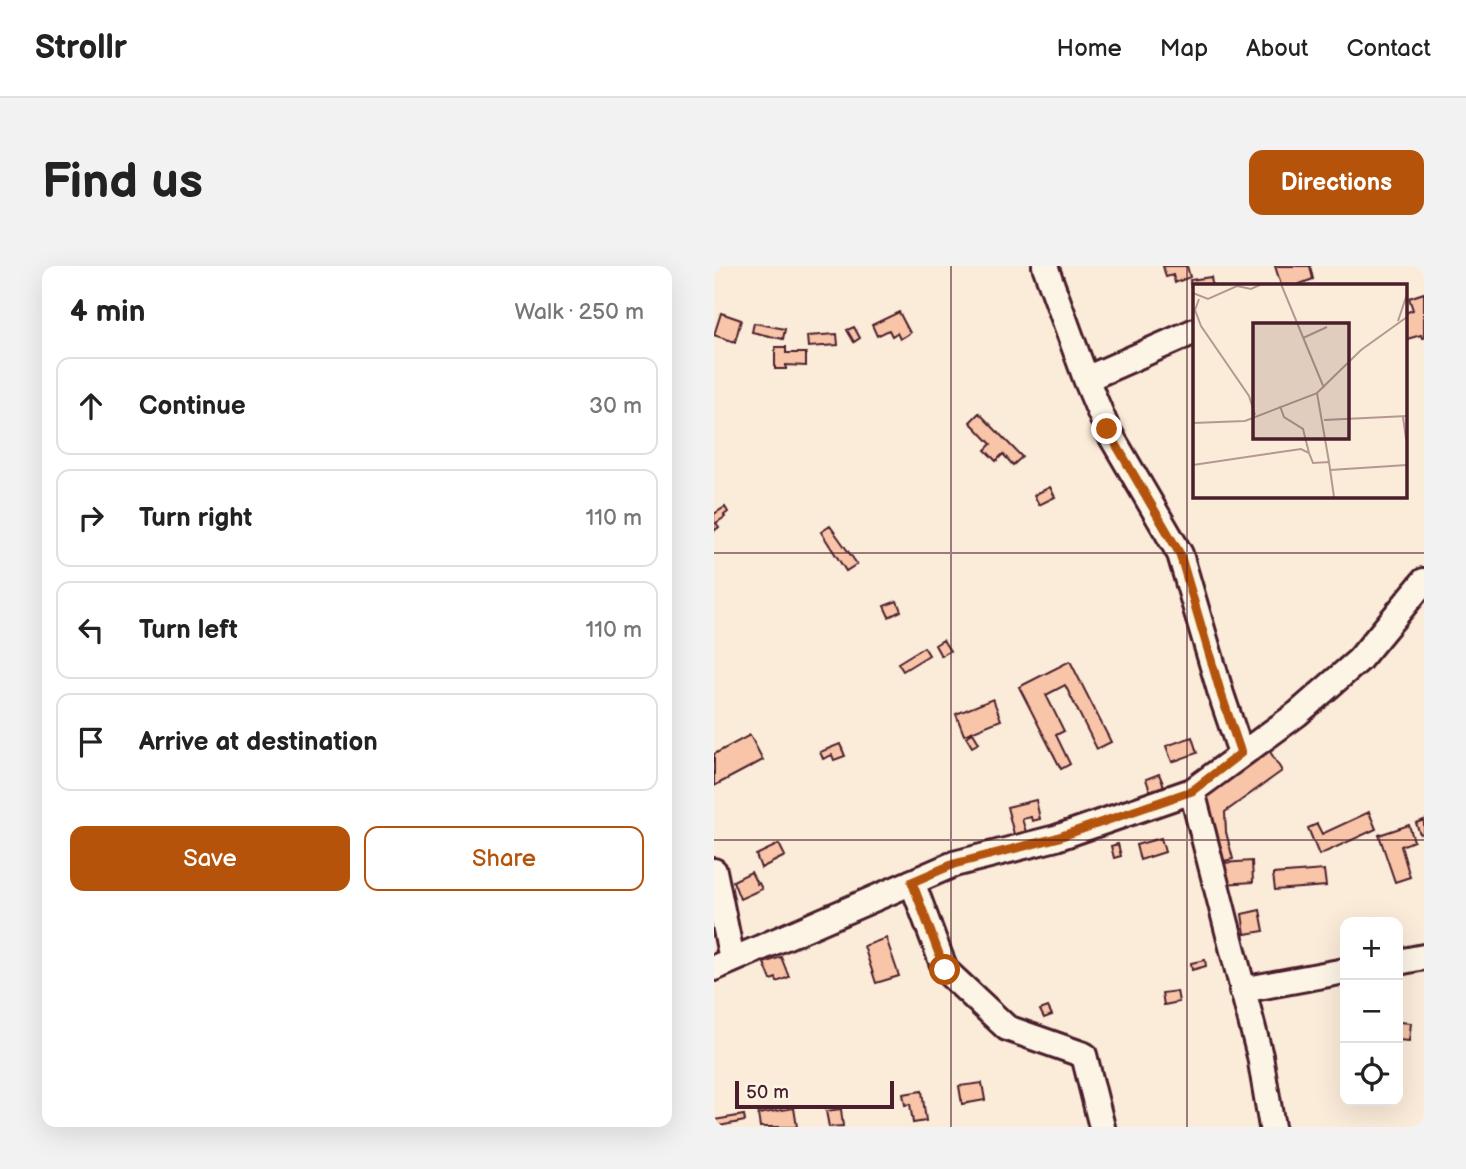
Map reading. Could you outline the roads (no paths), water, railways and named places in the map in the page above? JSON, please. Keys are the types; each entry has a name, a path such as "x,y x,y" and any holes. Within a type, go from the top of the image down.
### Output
{"street":[{"path":"1045,266 1107,429 1180,554 1241,753"},
{"path":"1086,379 1193,332"},
{"path":"714,871 723,964 954,864 1056,838 1192,791 1297,714 1359,660 1424,581"},
{"path":"1192,791 1260,1056 1272,1127"},
{"path":"912,882 945,970 1007,1028 1084,1055 1102,1127"},
{"path":"1403,961 1424,957"},
{"path":"1242,990 1340,972"}]}
